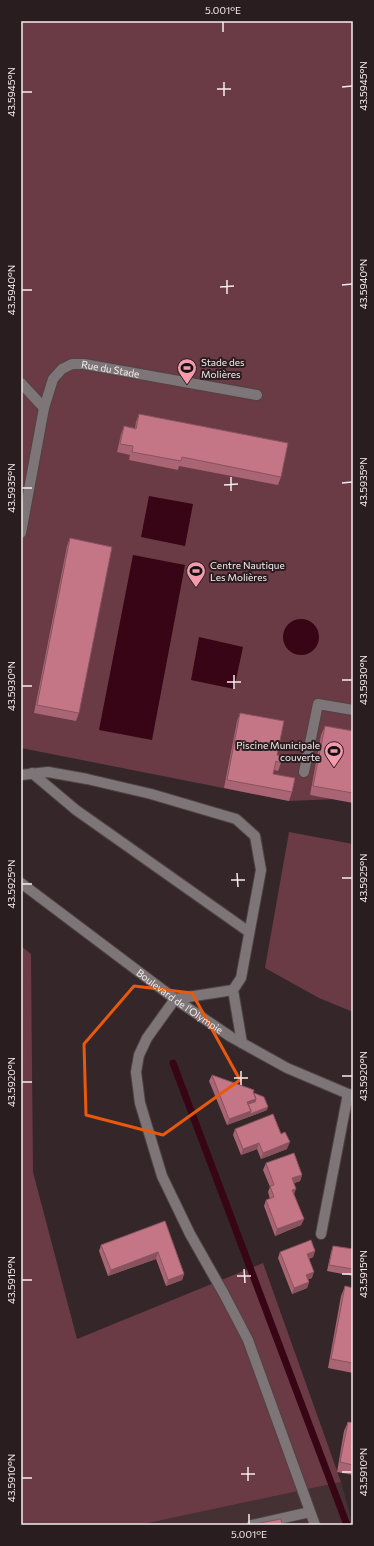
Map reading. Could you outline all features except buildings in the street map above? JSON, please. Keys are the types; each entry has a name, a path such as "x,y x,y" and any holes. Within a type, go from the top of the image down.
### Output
{"street":[{"name":"Rue du Stade","path":"21,533 44,408 53,379 62,369 72,364 84,364 257,395"},
{"path":"21,383 44,408"},
{"path":"304,772 318,704 353,710"},
{"path":"21,775 48,772 87,779 152,794 236,819 255,836 261,870 241,978 233,990 242,1043"},
{"path":"32,773 76,810 249,932"},
{"name":"Boulevard de l'Olympie","path":"21,883 175,998 242,1043 288,1068 351,1095"},
{"path":"233,990 175,998 147,1038 139,1055 136,1072 140,1103 162,1176 190,1234 248,1340 315,1525"},
{"path":"321,1234 351,1095"},
{"path":"252,1525 310,1512"}],"highlighted area":[{"path":"134,986 192,993 240,1080 163,1135 86,1115 84,1044"}],"shaded area":[{"name":"Stade des Molières","path":"21,21 353,21 353,802 337,799 289,801 21,748"},
{"path":"149,496 193,504 185,546 141,537"},
{"path":"133,555 185,565 152,740 99,730"},
{"path":"301,619 314,624 319,637 314,650 301,655 288,650 283,637 288,624"},
{"path":"199,637 243,647 234,689 191,680"},
{"path":"289,832 353,844 353,1012 319,998 265,968"},
{"path":"21,946 31,954 33,1172 77,1339 263,1263 341,1482 139,1525 21,1525"},
{"path":"341,1482 353,1525 139,1525"}],"waterway":[{"path":"173,1063 347,1525"}],"place":[{"name":"Stade des Molières","path":"187,385"},
{"name":"Centre Nautique Les Molières","path":"196,588"},
{"name":"Piscine Municipale couverte","path":"334,768"}]}
